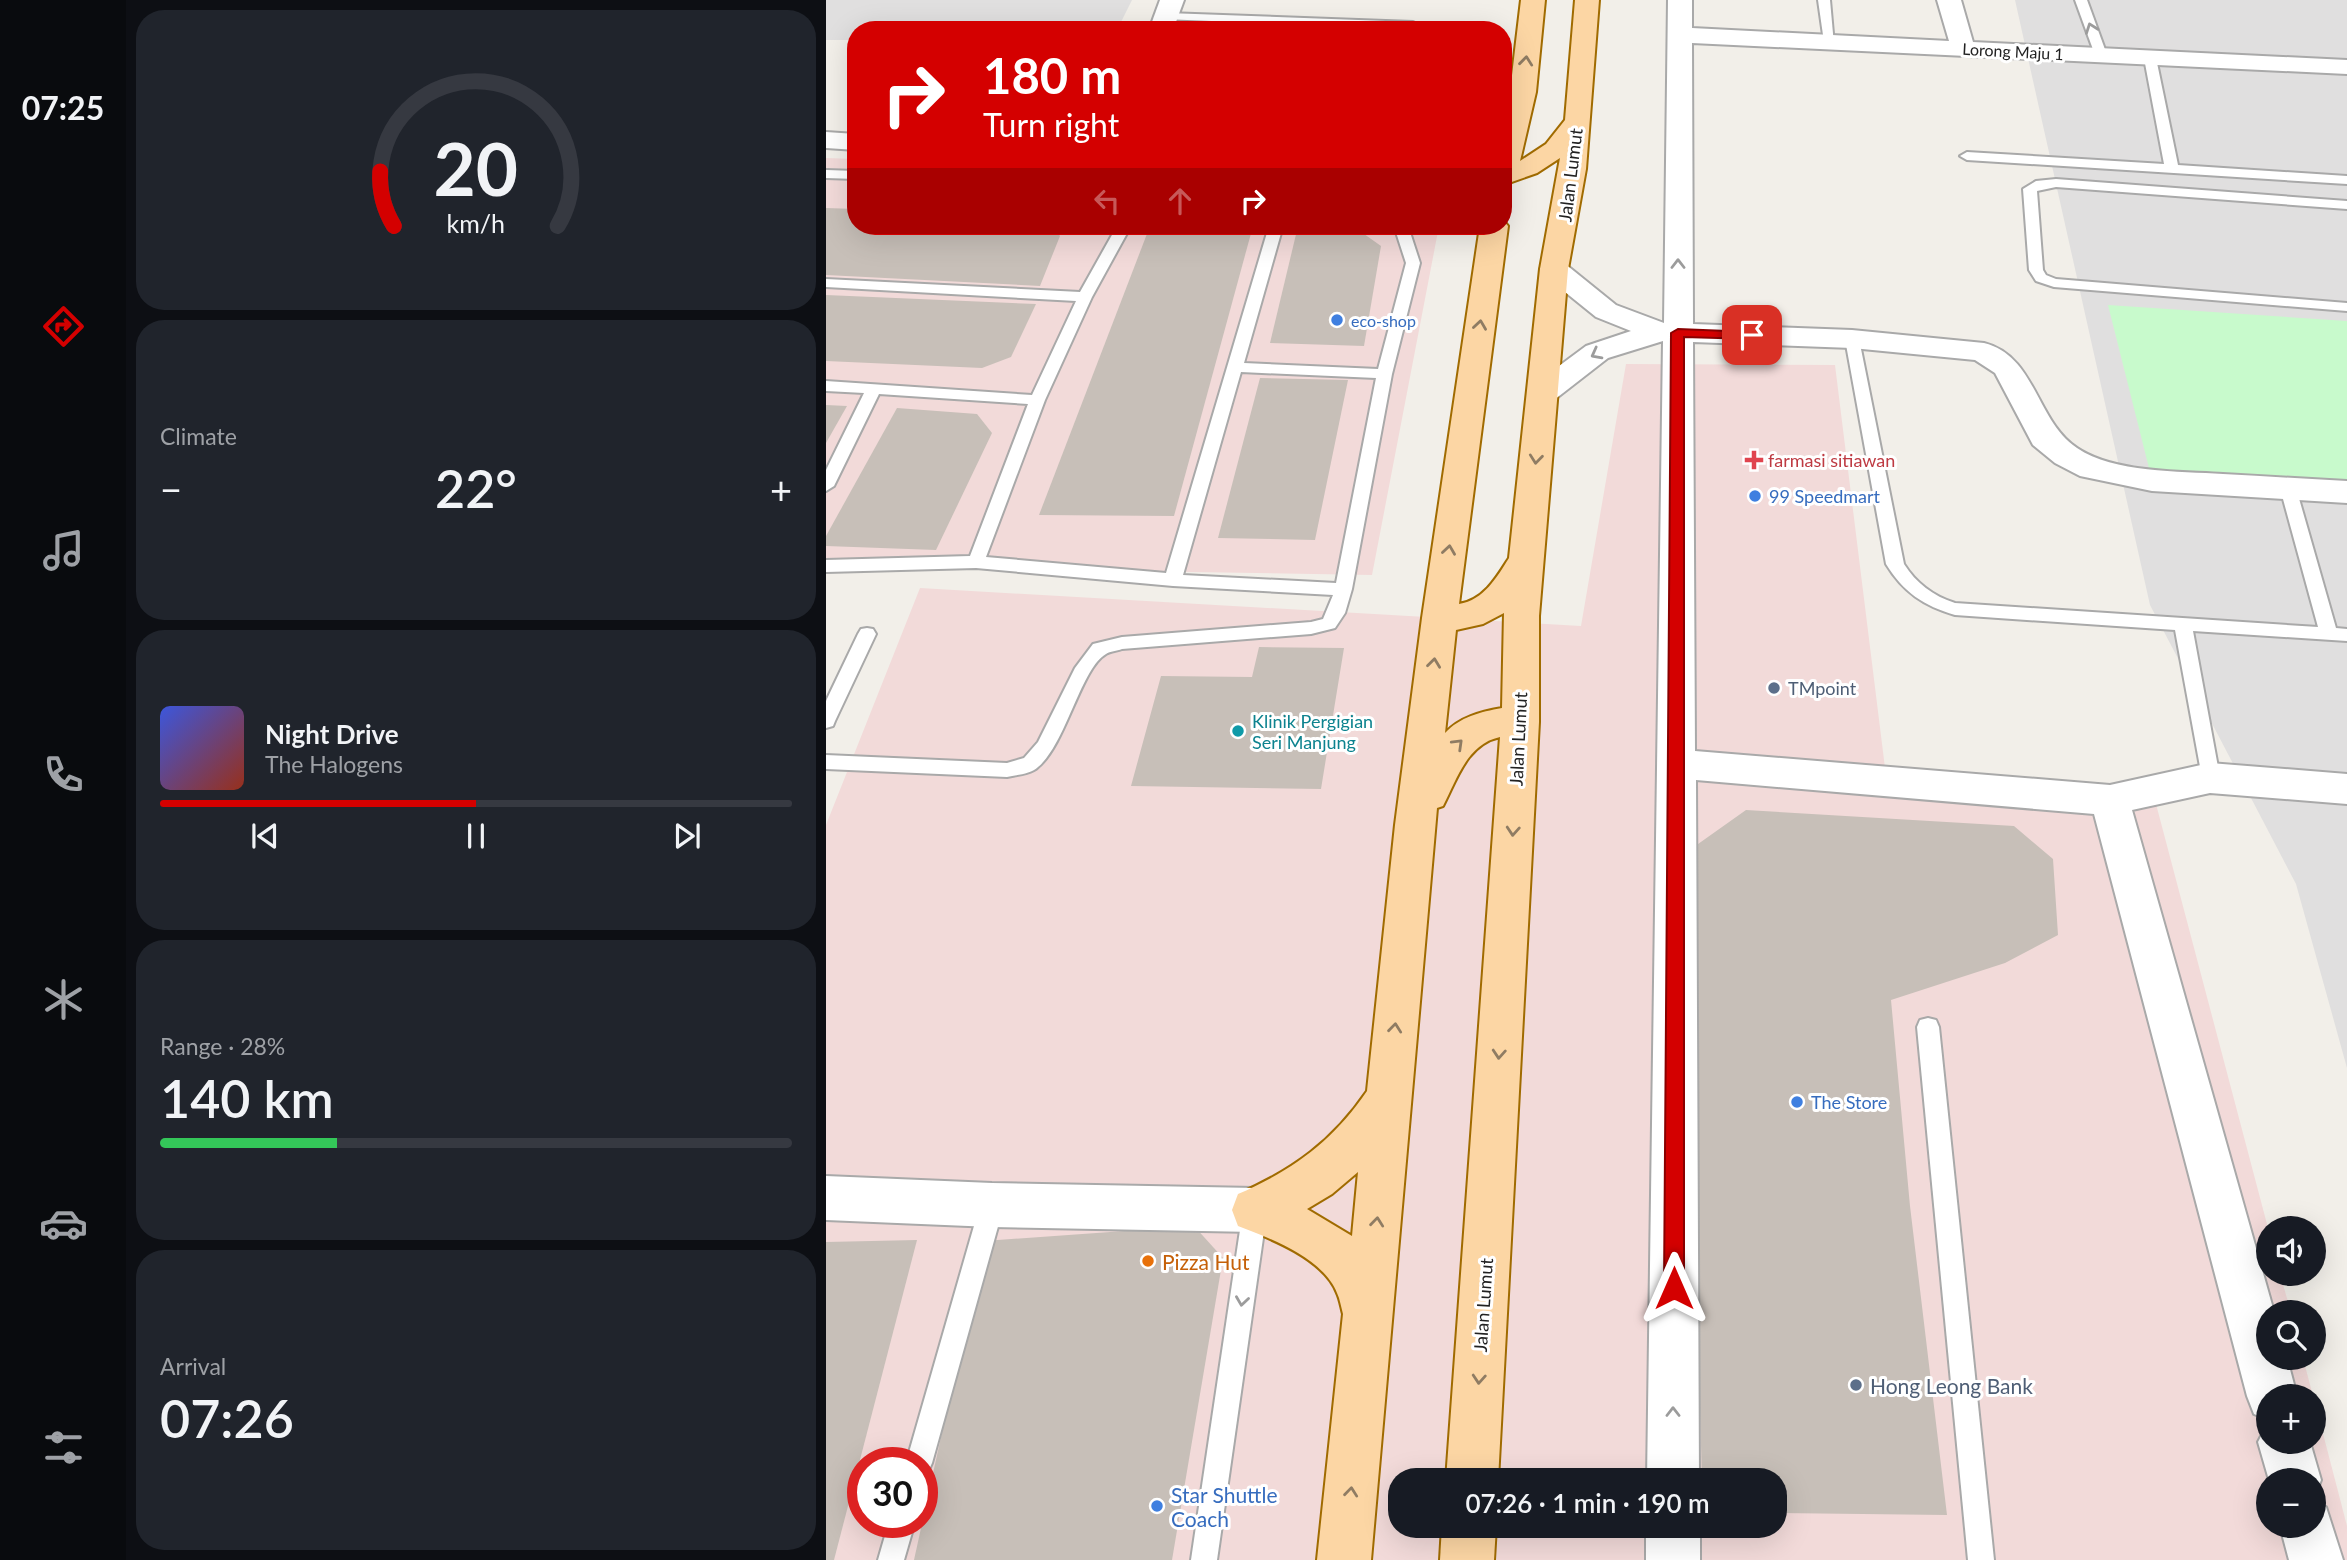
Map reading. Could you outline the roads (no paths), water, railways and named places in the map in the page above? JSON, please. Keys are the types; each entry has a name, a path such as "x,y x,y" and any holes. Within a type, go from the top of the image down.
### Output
{"main road":[{"path":"1512,138 1523,92 1533,0"},
{"name":"Jalan Lumut","path":"1473,1468 1520,722 1521,616 1554,268 1563,238 1577,121 1587,0"},
{"path":"1512,105 1523,92"},
{"path":"1512,174 1550,156 1577,121"},
{"path":"1512,182 1539,198 1554,217 1563,238"},
{"path":"1344,1560 1415,825 1489,235"},
{"path":"1440,618 1462,618 1489,608 1505,594 1524,562 1529,525"},
{"path":"1415,825 1450,750 1474,729 1503,721 1520,722"},
{"path":"1255,1210 1295,1193 1325,1174 1368,1129 1388,1096"},
{"path":"1255,1210 1289,1222 1332,1249 1356,1277 1368,1314"},
{"path":"1467,1560 1468,1538"}],"street":[{"path":"1673,1468 1675,764 1668,332 1680,0"},
{"path":"1949,0 1963,49"},
{"name":"Lorong Maju 1","path":"1679,34 2347,67"},
{"path":"826,140 847,141"},
{"path":"1554,268 1606,311 1668,332 1852,339 1984,352 2007,368 2044,438 2066,457 2091,469 2152,480 2347,492"},
{"path":"1543,393 1597,352 1668,332"},
{"path":"1675,764 2109,800 2210,778 2347,789"},
{"path":"2109,800 2269,1384"},
{"path":"826,1198 992,1205 1255,1210"},
{"path":"1673,1538 1673,1560"}],"lane":[{"path":"1824,0 1830,42"},
{"path":"2081,0 2101,55"},
{"path":"1167,16 1227,21"},
{"path":"2150,58 2172,169"},
{"path":"1967,156 2347,180"},
{"path":"826,174 847,175"},
{"path":"2347,205 2056,183 2041,184 2030,189 2036,270 2041,278 2054,283 2347,307"},
{"path":"976,562 1037,400 1085,297 1119,235"},
{"path":"1173,580 1274,235"},
{"path":"826,762 1007,770 1030,764 1045,747 1084,668 1099,649 1122,643 1311,628 1329,624 1336,613 1343,589 1384,374 1413,263 1404,235"},
{"path":"826,283 1085,297"},
{"path":"1852,339 1895,564 1904,581 1933,604 1955,609 2347,635"},
{"path":"1237,367 1384,374"},
{"path":"826,386 1037,400"},
{"path":"826,486 874,389"},
{"path":"2287,488 2329,634"},
{"path":"826,566 976,562 1173,580 1343,589"},
{"path":"2183,624 2210,778"},
{"path":"826,720 867,634"},
{"path":"1928,1027 1981,1560"},
{"path":"924,1447 992,1205"},
{"path":"1204,1560 1255,1210"},
{"path":"891,1560 897,1538"}],"place":[{"name":"eco-shop","path":"1337,320"},
{"name":"farmasi sitiawan","path":"1754,460"},
{"name":"99 Speedmart","path":"1755,496"},
{"name":"TMpoint","path":"1774,688"},
{"name":"Klinik Pergigian Seri Manjung","path":"1238,731"},
{"name":"The Store","path":"1797,1102"},
{"name":"Pizza Hut","path":"1148,1261"},
{"name":"Hong Leong Bank","path":"1856,1385"},
{"name":"Star Shuttle Coach","path":"1157,1506"}]}
